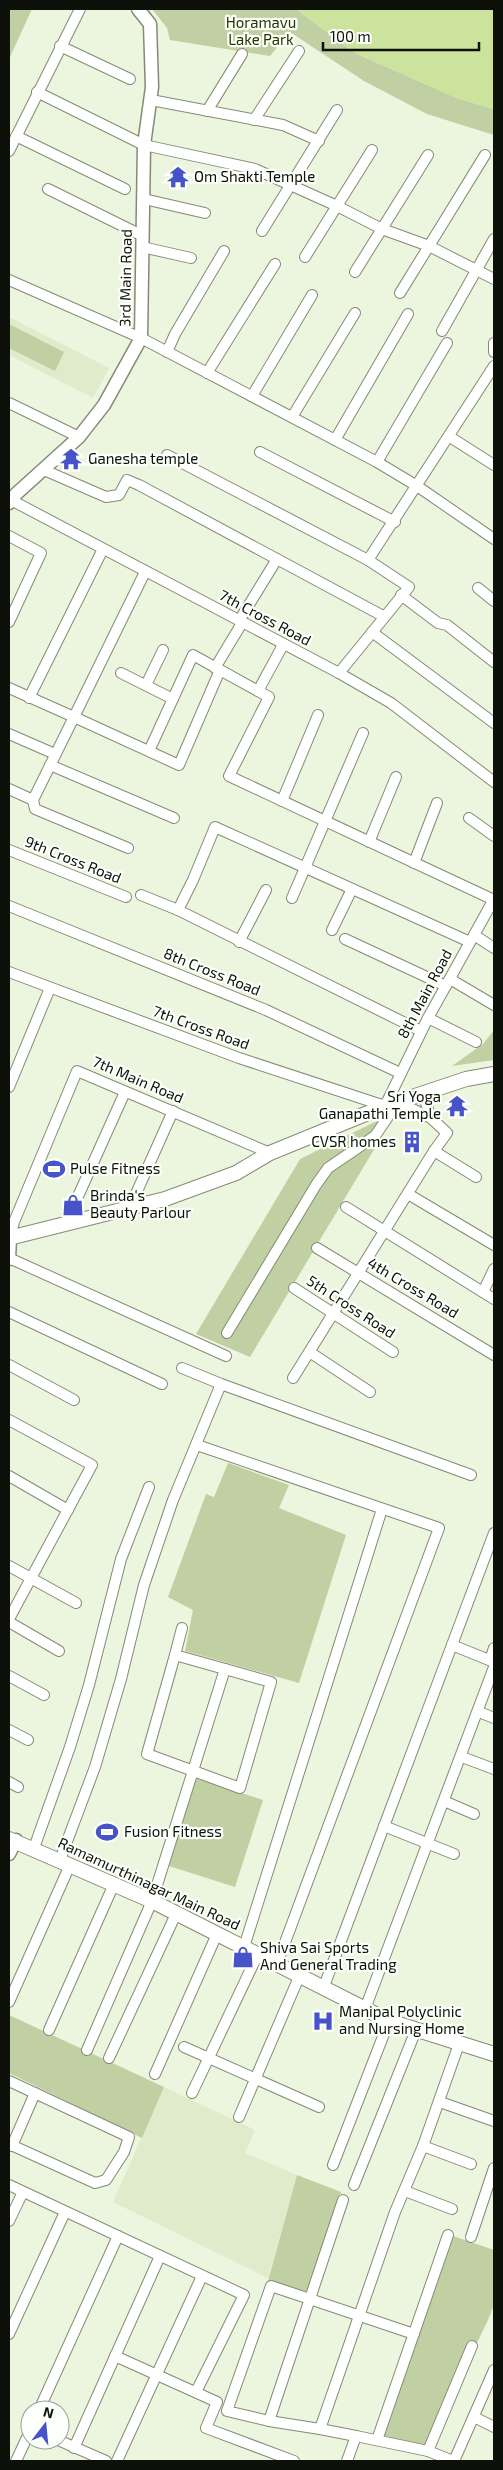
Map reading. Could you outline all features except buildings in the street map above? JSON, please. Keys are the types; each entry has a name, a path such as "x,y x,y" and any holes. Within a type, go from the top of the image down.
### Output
{"main road":[{"path":"9,1238 165,1199 236,1173 270,1153 391,1104 466,1079 494,1074"},
{"name":"Ramamurthinagar Main Road","path":"12,1840 152,1901 389,2021 494,2054"}],"street":[{"path":"9,151 80,9"},
{"name":"3rd Main Road","path":"11,497 44,470 79,437 104,406 141,338 144,145 151,100 150,24 138,9"},
{"path":"60,46 130,79"},
{"path":"254,120 299,51"},
{"path":"207,111 242,54"},
{"path":"37,92 144,145 255,169 338,206 382,229 429,246 494,279"},
{"path":"151,100 283,125 318,142"},
{"path":"262,231 337,110"},
{"path":"16,136 125,189"},
{"path":"306,257 372,150"},
{"path":"354,272 428,155"},
{"path":"400,293 484,155"},
{"path":"48,189 142,242 191,258"},
{"path":"144,199 205,213"},
{"path":"442,331 494,239"},
{"path":"167,352 224,251"},
{"path":"207,373 275,264"},
{"path":"9,280 141,338 377,462 417,486 494,539"},
{"path":"252,396 312,295"},
{"path":"292,417 355,313"},
{"path":"335,440 408,314"},
{"path":"377,462 447,343"},
{"path":"494,343 494,352"},
{"path":"368,560 395,522 494,366"},
{"path":"9,403 79,437"},
{"path":"450,437 494,465"},
{"path":"260,452 395,522"},
{"path":"167,455 368,560 409,587 383,616 339,673"},
{"path":"44,470 106,497 119,494 127,480 139,484 383,616"},
{"name":"7th Cross Road","path":"11,497 145,572 339,673 390,703 494,782"},
{"path":"9,536 41,553 9,622"},
{"path":"29,698 103,549"},
{"path":"9,688 179,764 218,669 240,622 277,559"},
{"path":"128,848 35,809 33,800 145,572"},
{"path":"478,588 494,600"},
{"path":"401,596 438,623 447,624 494,662"},
{"path":"372,632 494,723"},
{"path":"258,691 283,645"},
{"path":"146,685 163,650"},
{"path":"149,751 193,655 269,697 229,776 494,899"},
{"path":"121,673 173,699"},
{"path":"282,800 318,715"},
{"path":"292,898 363,733"},
{"path":"9,734 55,754"},
{"path":"50,765 174,818"},
{"path":"369,842 396,777"},
{"path":"9,789 33,800"},
{"path":"414,863 437,803"},
{"path":"469,818 494,836"},
{"path":"178,910 215,827 352,889 494,948"},
{"name":"9th Cross Road","path":"9,850 126,897"},
{"path":"332,930 352,889"},
{"path":"239,942 266,890"},
{"path":"141,895 178,910 239,942 422,1031"},
{"name":"8th Main Road","path":"227,1334 316,1184 328,1168 375,1136 391,1104 400,1074 428,1018 494,899"},
{"name":"8th Cross Road","path":"9,906 266,1010 400,1074"},
{"path":"345,939 448,982 494,1005"},
{"name":"7th Cross Road","path":"9,972 248,1061 431,1118"},
{"path":"9,1086 50,988"},
{"path":"428,1018 476,1042"},
{"name":"7th Main Road","path":"9,1238 78,1071 270,1153"},
{"path":"66,1223 125,1092"},
{"path":"293,1378 311,1353 434,1150 447,1133 431,1118 423,1094"},
{"path":"130,1207 173,1111"},
{"path":"434,1150 476,1177"},
{"path":"408,1194 494,1245"},
{"path":"346,1207 494,1299"},
{"path":"9,1238 9,1259 226,1356"},
{"name":"4th Cross Road","path":"317,1248 494,1355"},
{"path":"483,1292 494,1269"},
{"name":"5th Cross Road","path":"294,1288 392,1352"},
{"path":"9,1312 162,1384"},
{"path":"311,1353 370,1392"},
{"path":"9,1364 74,1400"},
{"path":"182,1368 471,1475"},
{"path":"9,2002 65,1862 121,1679 144,1585 173,1500 221,1384"},
{"path":"9,1420 92,1465 9,1620 58,1650"},
{"path":"197,1445 439,1528 277,1964"},
{"path":"9,1476 68,1510"},
{"path":"34,1848 81,1712 121,1559 149,1487"},
{"path":"244,1947 382,1509"},
{"path":"323,1989 494,1533"},
{"path":"9,1566 76,1603"},
{"path":"174,1655 271,1682 240,1788 147,1754 174,1655 182,1628"},
{"path":"452,1645 493,1663"},
{"path":"365,2009 479,1712 493,1663 494,1648"},
{"path":"87,2050 152,1901 225,1669"},
{"path":"9,1676 44,1695"},
{"path":"479,1712 494,1718"},
{"path":"9,1730 28,1740"},
{"path":"462,1757 494,1769"},
{"path":"444,1801 474,1814"},
{"path":"384,1826 454,1854"},
{"path":"9,1854 12,1840"},
{"path":"49,2030 114,1884"},
{"path":"109,2058 176,1914"},
{"path":"155,2074 217,1934"},
{"path":"192,2093 258,1954"},
{"path":"240,2117 299,1977"},
{"path":"333,2164 389,2021"},
{"path":"354,2185 416,2030"},
{"path":"320,2429 361,2316 395,2212 440,2102 459,2044"},
{"path":"184,2047 319,2107"},
{"path":"9,2081 36,2093 129,2137 124,2152 106,2180 95,2183 10,2145 36,2093"},
{"path":"440,2102 494,2121"},
{"path":"423,2146 471,2164"},
{"path":"471,2236 494,2168"},
{"path":"9,2186 244,2295 196,2392"},
{"path":"405,2190 452,2209"},
{"path":"9,2221 23,2192"},
{"path":"269,2421 343,2200"},
{"path":"9,2334 65,2212"},
{"path":"377,2440 448,2235"},
{"path":"44,2400 118,2236"},
{"path":"74,2448 160,2256"},
{"path":"118,2461 202,2276"},
{"path":"414,2334 271,2286 227,2411 269,2421 377,2440 428,2452 454,2461 494,2372"},
{"path":"428,2452 472,2346"},
{"path":"115,2356 217,2402 206,2428 294,2461"},
{"path":"474,2417 494,2427"},
{"path":"347,2461 356,2436"},
{"path":"70,2446 89,2458 106,2461"}],"shaded area":[{"path":"296,9 494,9 494,109 457,98 355,53"},
{"path":"9,317 109,368 93,398 9,355"},
{"path":"164,2087 255,2130 245,2153 297,2175 268,2278 113,2202"}],"green space":[{"path":"9,9 32,9 9,59"},
{"name":"Horamavu Lake Park","path":"152,9 296,9 355,53 457,98 494,109 494,135 427,114 364,81 290,32 270,56 170,40 167,28"},
{"path":"9,324 64,352 55,371 9,348"},
{"path":"494,1030 494,1060 452,1066 483,1044"},
{"path":"397,1111 250,1357 196,1334 300,1159"},
{"path":"228,1463 289,1485 279,1508 346,1535 299,1683 185,1651 193,1610 168,1597 206,1494 214,1497"},
{"path":"195,1778 263,1800 235,1887 169,1866"},
{"path":"9,2015 164,2087 142,2138 9,2073"},
{"path":"297,2175 341,2192 307,2295 268,2281"},
{"path":"453,2236 494,2250 494,2304 427,2446 384,2436"}],"place":[{"name":"Om Shakti Temple","path":"178,177"},
{"name":"Ganesha temple","path":"71,459"},
{"name":"Sri Yoga Ganapathi Temple","path":"457,1106"},
{"name":"CVSR homes","path":"412,1142"},
{"name":"Pulse Fitness","path":"54,1169"},
{"name":"Brinda's Beauty Parlour","path":"73,1205"},
{"name":"Fusion Fitness","path":"107,1832"},
{"name":"Shiva Sai Sports And General Trading","path":"243,1957"},
{"name":"Manipal Polyclinic and Nursing Home","path":"323,2021"}]}
